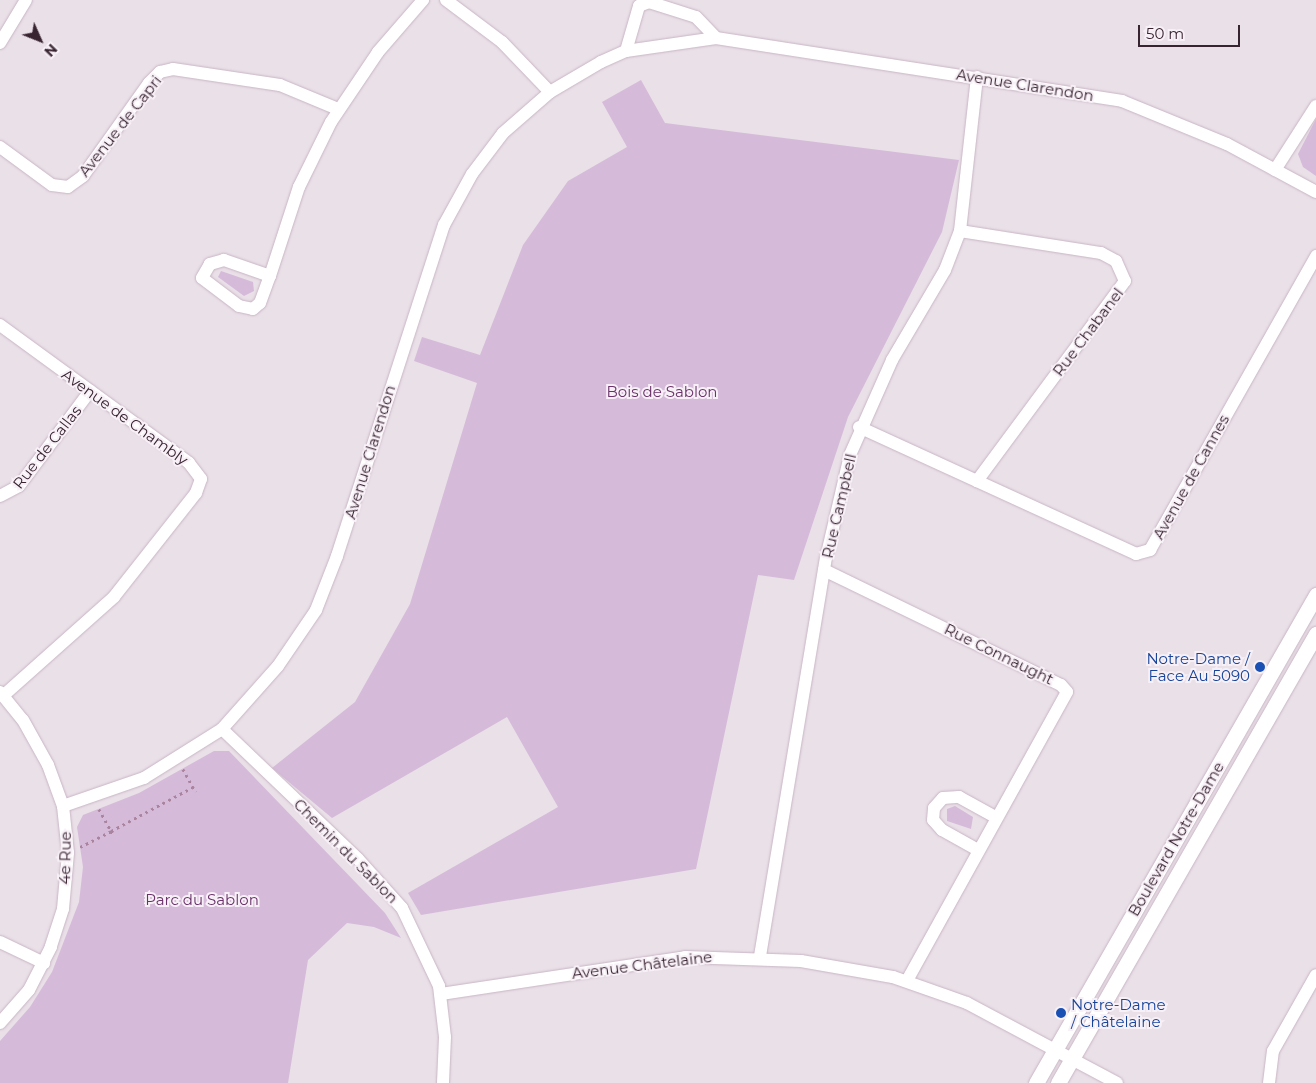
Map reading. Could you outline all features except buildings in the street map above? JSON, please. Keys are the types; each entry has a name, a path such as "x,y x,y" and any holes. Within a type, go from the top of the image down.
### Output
{"street":[{"path":"0,43 26,0"},
{"path":"270,276 224,260 210,264 202,278 239,306 253,309 270,276 298,187 338,109 423,0"},
{"path":"446,0 462,4 526,63 550,92"},
{"path":"626,51 639,6 649,2 696,17 716,38"},
{"name":"Avenue Clarendon","path":"62,806 144,778 222,729 278,666 316,610 444,225 472,174 503,134 550,92 626,51 716,38 1122,101 1165,115 1316,192"},
{"name":"Avenue de Capri","path":"0,147 52,185 68,187 83,176 149,83 160,72 173,69 280,85 338,109"},
{"name":"Rue Campbell","path":"760,956 824,570 859,427 945,270 960,231 977,77"},
{"path":"1275,170 1316,106"},
{"name":"Rue Chabanel","path":"960,231 1101,253 1116,261 1125,281 977,481"},
{"name":"Avenue de Cannes","path":"859,427 1136,554 1150,550 1316,256"},
{"name":"Avenue de Chambly","path":"0,325 196,469 200,485 114,597 2,694"},
{"name":"Rue de Callas","path":"0,496 19,486 90,391"},
{"name":"Rue Connaught","path":"824,570 1061,685 1067,692 907,981"},
{"name":"Boulevard Notre-Dame","path":"1036,1083 1054,1048 1316,595"},
{"name":"Boulevard Notre-Dame","path":"1058,1083 1316,634"},
{"name":"4e Rue","path":"0,1023 29,990 44,963 63,909 68,852 62,806 48,765 2,694"},
{"name":"Chemin du Sablon","path":"222,729 394,897 423,944 441,994 443,1083"},
{"path":"978,850 942,830 933,820 934,808 943,798 959,797 997,818"},
{"path":"0,942 44,963"},
{"name":"Avenue Châtelaine","path":"441,994 685,957 760,956 849,968 907,981 986,1012 1118,1083"},
{"path":"1269,1083 1273,1051 1316,975"}],"path":[{"path":"183,769 196,792"},
{"path":"80,847 193,787"},
{"path":"99,809 114,836"}],"green space":[{"name":"Bois de Sablon","path":"641,80 665,123 959,160 942,232 848,417 794,580 758,575 696,869 421,915 408,893 558,807 507,717 332,818 272,768 355,702 410,604 477,383 414,361 422,337 480,355 523,245 568,181 627,147 602,102"},
{"path":"1316,119 1316,176 1303,167 1298,154"},
{"path":"221,271 253,282 254,291 244,296 218,277"},
{"name":"Parc du Sablon","path":"214,751 229,751 385,913 401,938 374,927 347,923 308,960 288,1083 0,1083 0,1041 30,1007 52,972 79,902 83,867 77,827 83,815 139,793"},
{"path":"955,806 973,817 971,829 947,821 947,809"}],"place":[{"name":"Notre-Dame / Face Au 5090","path":"1260,667"},
{"name":"Notre-Dame / Châtelaine","path":"1061,1013"}]}
